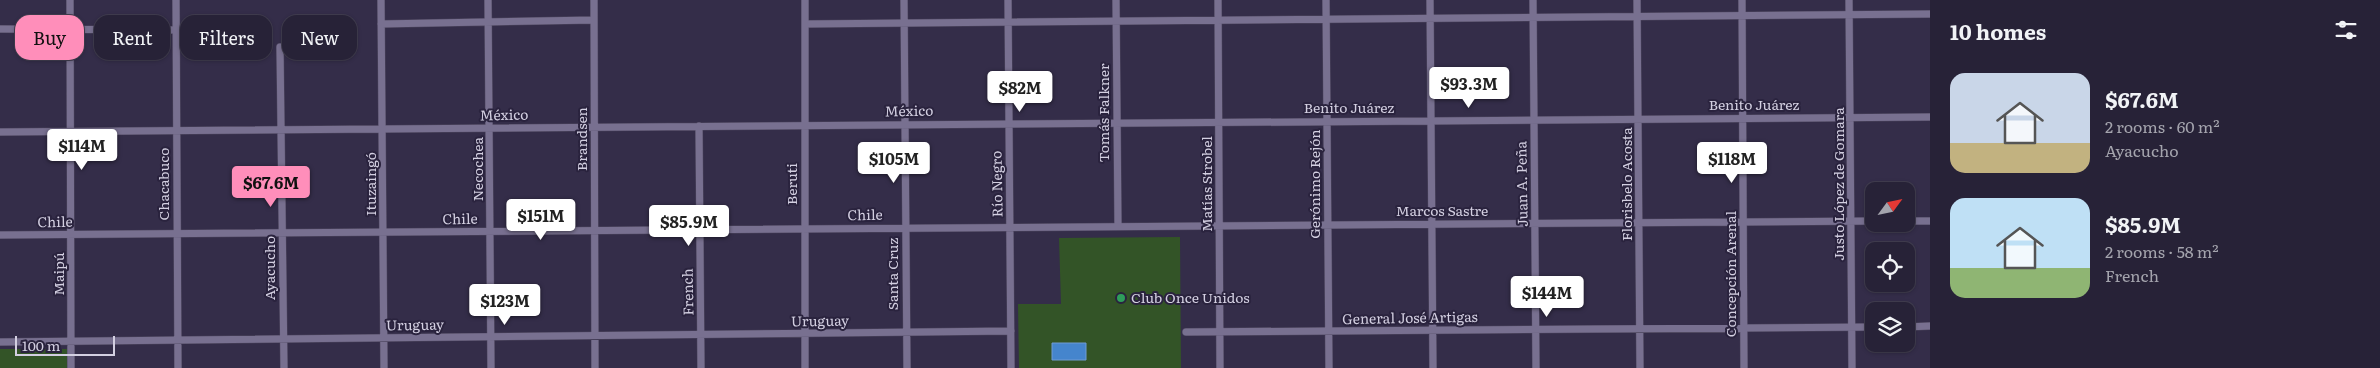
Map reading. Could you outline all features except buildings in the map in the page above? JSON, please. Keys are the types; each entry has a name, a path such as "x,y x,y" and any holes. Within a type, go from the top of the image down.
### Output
{"street":[{"name":"Maipú","path":"70,0 70,15"},
{"name":"Chacabuco","path":"176,0 178,368"},
{"name":"Ituzaingó","path":"381,0 384,129 384,368"},
{"name":"Necochea","path":"488,0 492,368"},
{"name":"Brandsen","path":"594,0 595,368"},
{"name":"Beruti","path":"804,368 805,0"},
{"name":"Santa Cruz","path":"904,0 907,368"},
{"name":"Río Negro","path":"1008,0 1011,368"},
{"name":"Tomás Falkner","path":"1116,0 1118,225"},
{"name":"Matías Strobel","path":"1218,0 1220,368"},
{"name":"Gerónimo Rejón","path":"1326,0 1329,368"},
{"path":"1430,0 1433,368"},
{"name":"Juan A. Peña","path":"1533,0 1536,368"},
{"name":"Florisbelo Acosta","path":"1638,0 1640,368"},
{"name":"Concepción Arenal","path":"1742,0 1744,368"},
{"name":"Justo López de Gomara","path":"1850,0 1852,368"},
{"path":"805,24 1930,14"},
{"path":"381,24 594,20"},
{"path":"0,29 15,29"},
{"path":"84,29 176,30"},
{"name":"Ayacucho","path":"280,47 284,368"},
{"name":"Maipú","path":"70,60 72,368"},
{"name":"Benito Juárez","path":"1009,123 1930,117"},
{"name":"México","path":"0,132 1009,123"},
{"name":"French","path":"700,126 701,368"},
{"name":"Marcos Sastre","path":"1010,226 1865,221"},
{"path":"1915,221 1930,221"},
{"name":"Chile","path":"0,235 1010,226"},
{"path":"1915,327 1930,326"},
{"name":"General José Artigas","path":"1186,332 1865,327"},
{"name":"Uruguay","path":"0,342 1011,331"}],"green space":[{"name":"Club Once Unidos","path":"1180,237 1181,368 1019,368 1018,304 1061,304 1059,238"},
{"path":"0,349 67,349 67,368 0,368"}],"water":[{"path":"1052,343 1086,343 1086,360 1052,360"}],"place":[{"name":"Club Once Unidos","path":"1121,298"}]}
